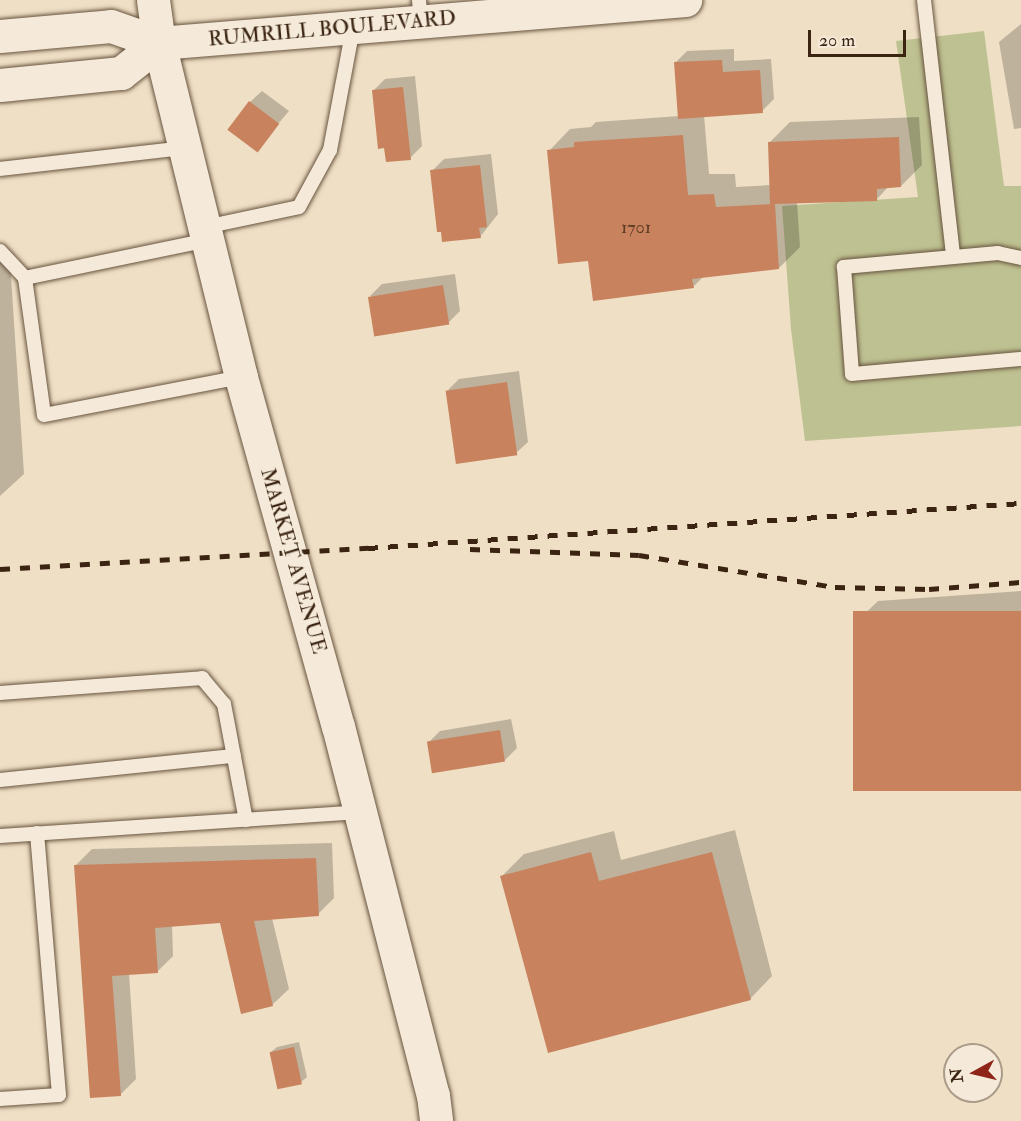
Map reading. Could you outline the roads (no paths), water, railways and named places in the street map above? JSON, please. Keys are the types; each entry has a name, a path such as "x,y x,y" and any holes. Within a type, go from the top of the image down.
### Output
{"street":[{"name":"MARKET AVENUE","path":"153,0 159,43 241,377 361,812 433,1095 436,1121"},
{"name":"RUMRILL BOULEVARD","path":"0,36 111,26 159,43 353,28 420,11 685,0"},
{"path":"0,86 121,73 159,43"}],"lane":[{"path":"924,0 953,256"},
{"path":"25,278 207,234 299,207 330,150 353,28"},
{"path":"0,169 186,148"},
{"path":"0,251 25,278 44,415 241,377"},
{"path":"1021,258 998,253 844,267 852,374 1021,359"},
{"path":"0,693 202,678 224,704 246,820"},
{"path":"0,780 234,756"},
{"path":"0,836 361,812"},
{"path":"0,1099 59,1095 37,833"}],"railway":[{"path":"0,569 368,548 1021,503"},
{"path":"470,549 639,555 835,587 929,589 1021,582"}]}
